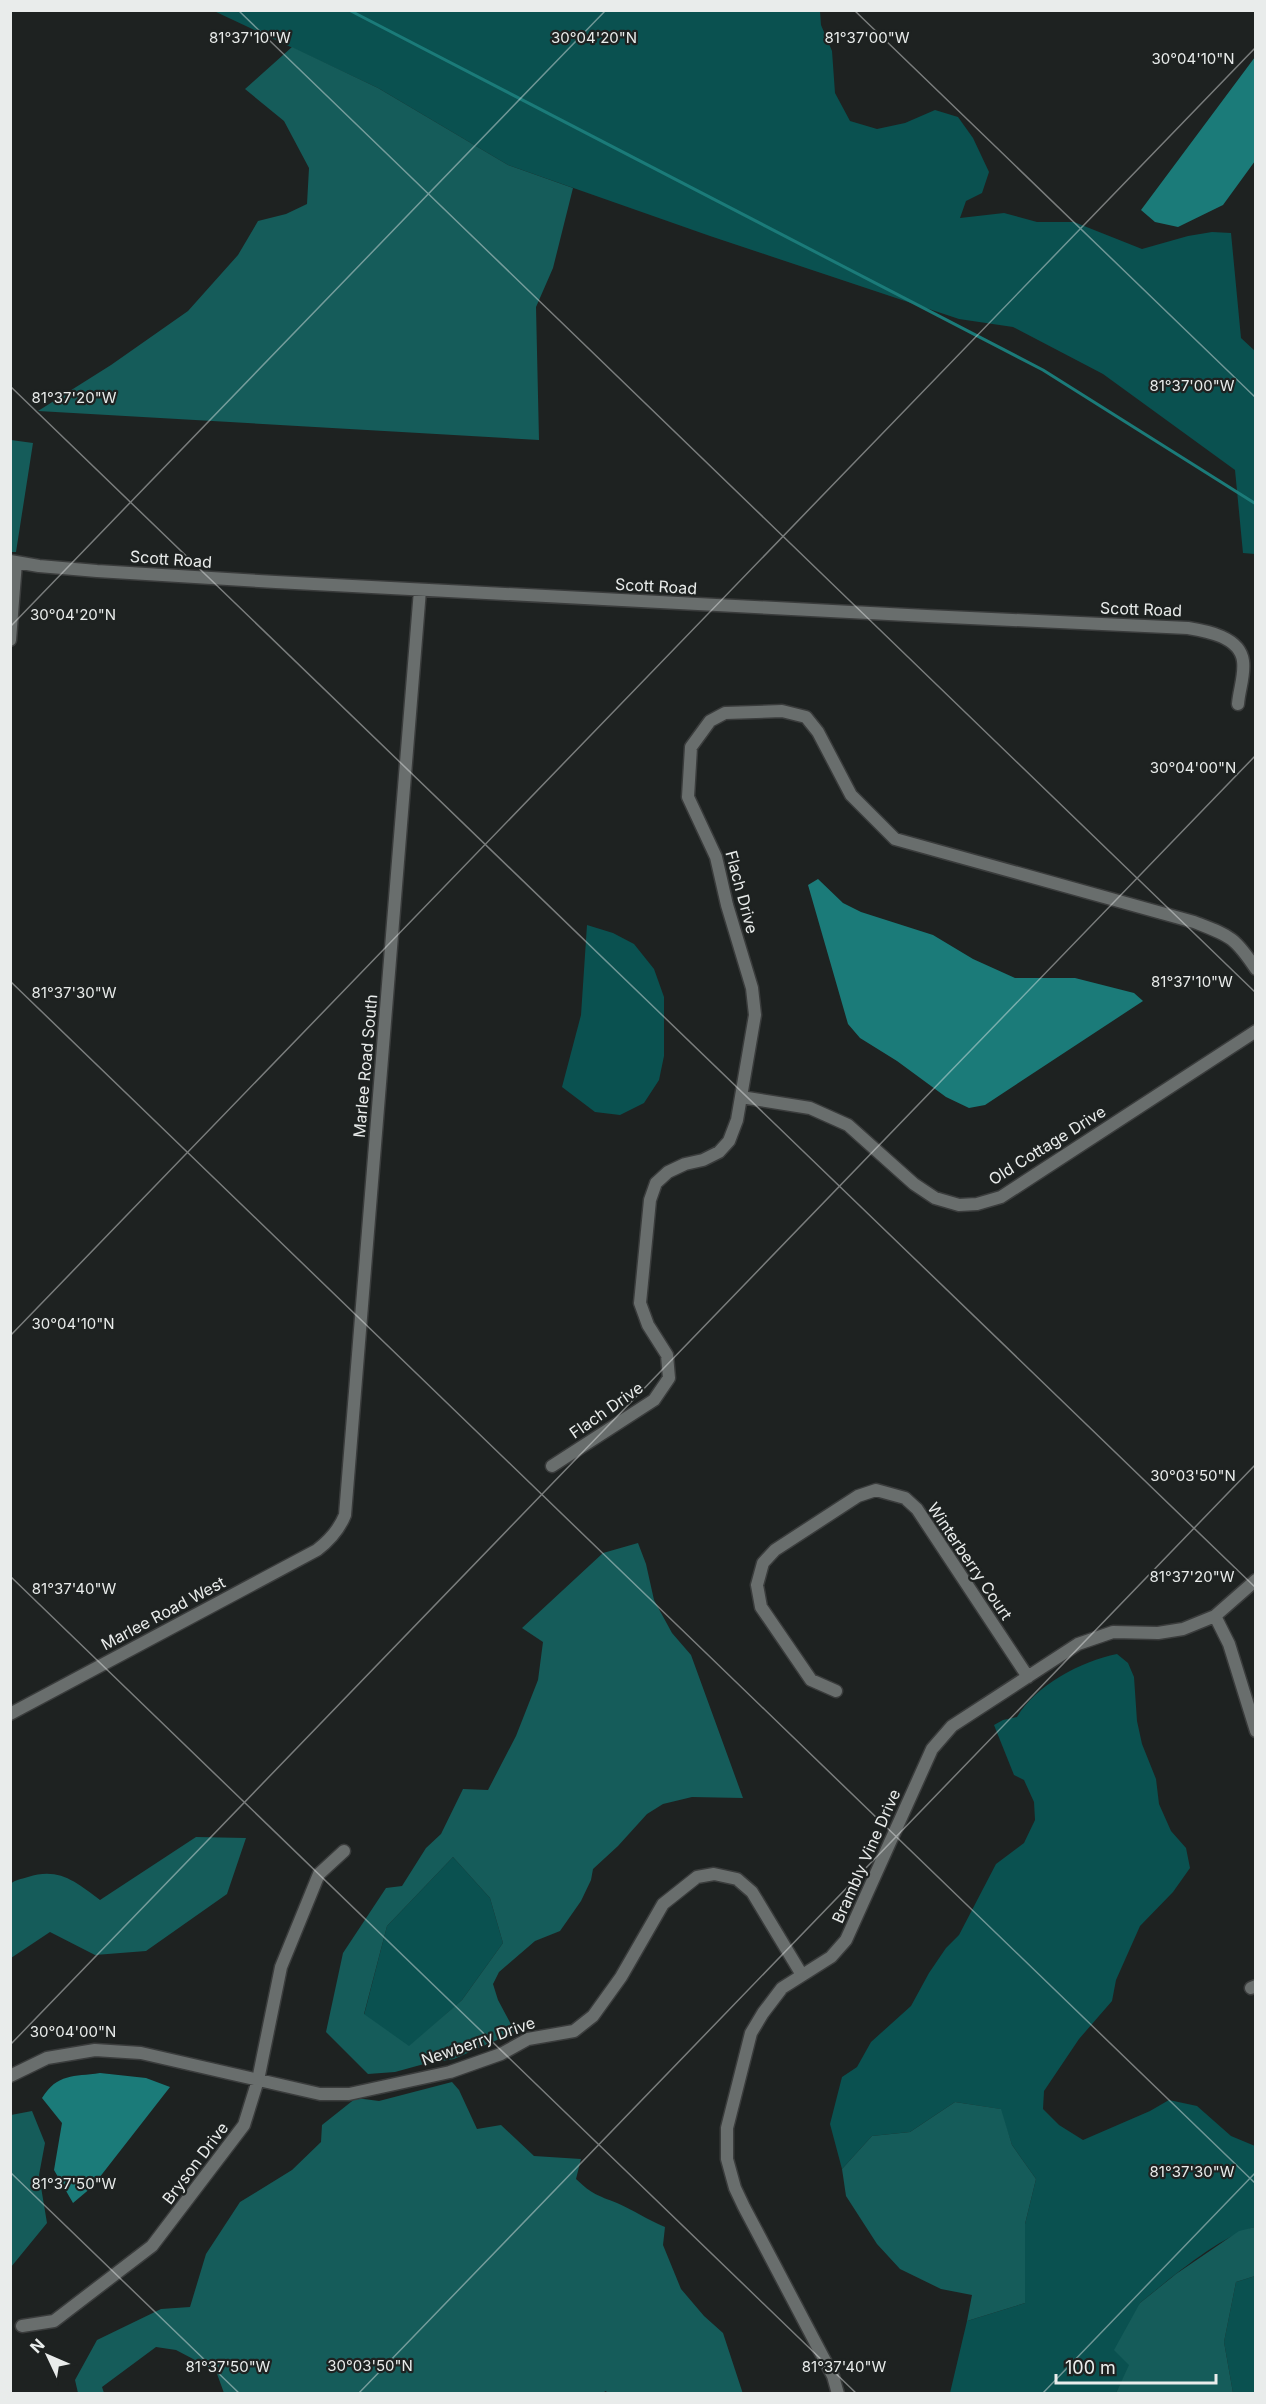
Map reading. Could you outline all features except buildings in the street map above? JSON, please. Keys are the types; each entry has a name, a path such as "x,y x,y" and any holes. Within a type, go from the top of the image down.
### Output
{"street":[{"name":"Scott Road","path":"13,561 98,571 420,590 1188,628 1221,637 1237,648 1243,661 1238,704"},
{"path":"10,640 13,561"},
{"name":"Marlee Road South","path":"330,1540 339,1529 346,1508 420,590"},
{"name":"Flach Drive","path":"552,1466 654,1400 669,1378 667,1355 648,1325 640,1303 650,1200 656,1183 668,1172 719,1152 729,1141 737,1120 755,1015 752,988 727,905 716,857 688,797 691,747 710,721 725,713 782,711 806,717 818,732 851,795 895,839 1194,922 1228,935 1241,947 1256,969"},
{"name":"Old Cottage Drive","path":"741,1097 810,1108 838,1120 848,1125 914,1184 935,1198 959,1205 977,1204 1001,1197 1256,1031"},
{"name":"Winterberry Court","path":"836,1691 811,1680 761,1607 757,1585 763,1563 775,1551 858,1496 876,1490 905,1498 917,1509 1028,1677"},
{"name":"Marlee Road West","path":"10,1714 317,1550 330,1540"},
{"name":"Brambly Vine Drive","path":"838,2394 833,2376 735,2188 727,2159 727,2128 751,2033 782,1988 831,1957 846,1940 932,1749 952,1726 1078,1644 1113,1632 1158,1633 1183,1629 1215,1616 1256,1580"},
{"path":"1215,1616 1229,1644 1256,1731"},
{"name":"Bryson Drive","path":"22,2326 54,2321 152,2246 244,2125 258,2080 282,1967 320,1874 345,1851"},
{"name":"Newberry Drive","path":"10,2076 46,2058 95,2050 141,2053 320,2094 349,2094 450,2072 501,2054 528,2039 574,2031 594,2016 621,1977 663,1904 697,1877 714,1874 736,1879 752,1892 802,1975"}],"shaded area":[{"path":"214,11 820,11 821,25 832,51 835,93 850,121 877,129 905,123 935,110 958,117 973,138 989,172 982,193 966,201 960,218 1004,213 1037,222 1074,222 1142,249 1188,236 1212,232 1231,233 1241,338 1255,351 1255,554 1243,553 1235,470 1103,374 1013,327 959,319 710,236 508,165 378,88"},
{"path":"292,47 378,88 508,165 573,188 553,268 536,307 539,440 38,411 111,365 188,311 238,255 258,221 286,214 307,204 309,168 284,121 245,89"},
{"path":"1255,57 1255,161 1223,205 1178,227 1155,222 1141,210"},
{"path":"11,440 33,443 16,552 11,552"},
{"path":"818,879 843,903 861,912 933,935 973,959 1015,978 1075,978 1134,993 1143,1001 985,1105 969,1108 946,1097 897,1061 860,1038 848,1024 808,885"},
{"path":"587,925 613,933 634,944 654,969 664,997 664,1056 659,1080 644,1103 620,1115 595,1112 562,1087 581,1015"},
{"path":"638,1543 646,1564 654,1600 672,1633 691,1655 743,1798 692,1797 663,1804 647,1814 593,1869 591,1880 581,1901 560,1931 535,1941 499,1972 493,1984 498,2000 515,2032 454,2059 395,2072 368,2074 326,2032 343,1953 386,1888 402,1886 426,1848 441,1834 463,1789 488,1790 516,1736 538,1680 543,1642 522,1628 603,1553","holes":["453,1857 490,1898 503,1943 462,2000 409,2046 364,2014 387,1926"]},
{"path":"1117,1654 1128,1663 1134,1677 1137,1721 1142,1744 1156,1779 1159,1804 1171,1831 1186,1848 1190,1868 1173,1892 1140,1926 1116,1980 1112,2001 1079,2039 1044,2091 1043,2109 1059,2125 1083,2140 1150,2111 1169,2100 1197,2106 1231,2136 1255,2146 1255,2227 1211,2249 1140,2303 1130,2365 1116,2393 950,2393 967,2321 1025,2303 1025,2224 1036,2179 1012,2145 1000,2109 955,2102 910,2132 872,2136 842,2169 830,2124 842,2077 857,2067 871,2042 911,2006 929,1973 946,1948 959,1935 996,1864 1024,1843 1035,1820 1034,1802 1024,1780 1014,1775 994,1725 1017,1717 1035,1695 1060,1676 1089,1662"},
{"path":"196,1837 246,1838 227,1894 146,1951 95,1955 50,1932 11,1958 10,1884 39,1874 58,1875 75,1882 100,1900"},
{"path":"453,1857 490,1898 503,1943 462,2000 409,2047 364,2015 387,1926"},
{"path":"100,2073 146,2078 170,2087 92,2187 73,2203 54,2170 62,2123 42,2098 60,2080"},
{"path":"452,2082 459,2090 477,2129 501,2125 534,2156 581,2159 576,2179 587,2188 665,2227 663,2245 681,2289 704,2316 723,2333 743,2394 608,2394 606,2391 600,2394 224,2393 216,2371 176,2350 156,2347 102,2387 104,2393 78,2393 75,2380 97,2340 161,2309 190,2307 206,2254 240,2202 292,2170 321,2142 322,2125 356,2098 379,2101"},
{"path":"955,2102 1001,2109 1012,2145 1036,2179 1025,2224 1025,2303 967,2321 972,2295 941,2289 900,2269 877,2244 846,2196 842,2169 872,2136 910,2132"},
{"path":"32,2111 45,2143 39,2175 47,2223 11,2267 11,2115"},
{"path":"1255,2227 1255,2276 1236,2282 1224,2342 1233,2393 1116,2393 1129,2365 1114,2350 1140,2303 1176,2274 1239,2231"},
{"path":"1255,2276 1255,2393 1233,2393 1224,2342 1236,2282"}],"waterway":[{"path":"349,10 1043,370 1256,504"}]}
